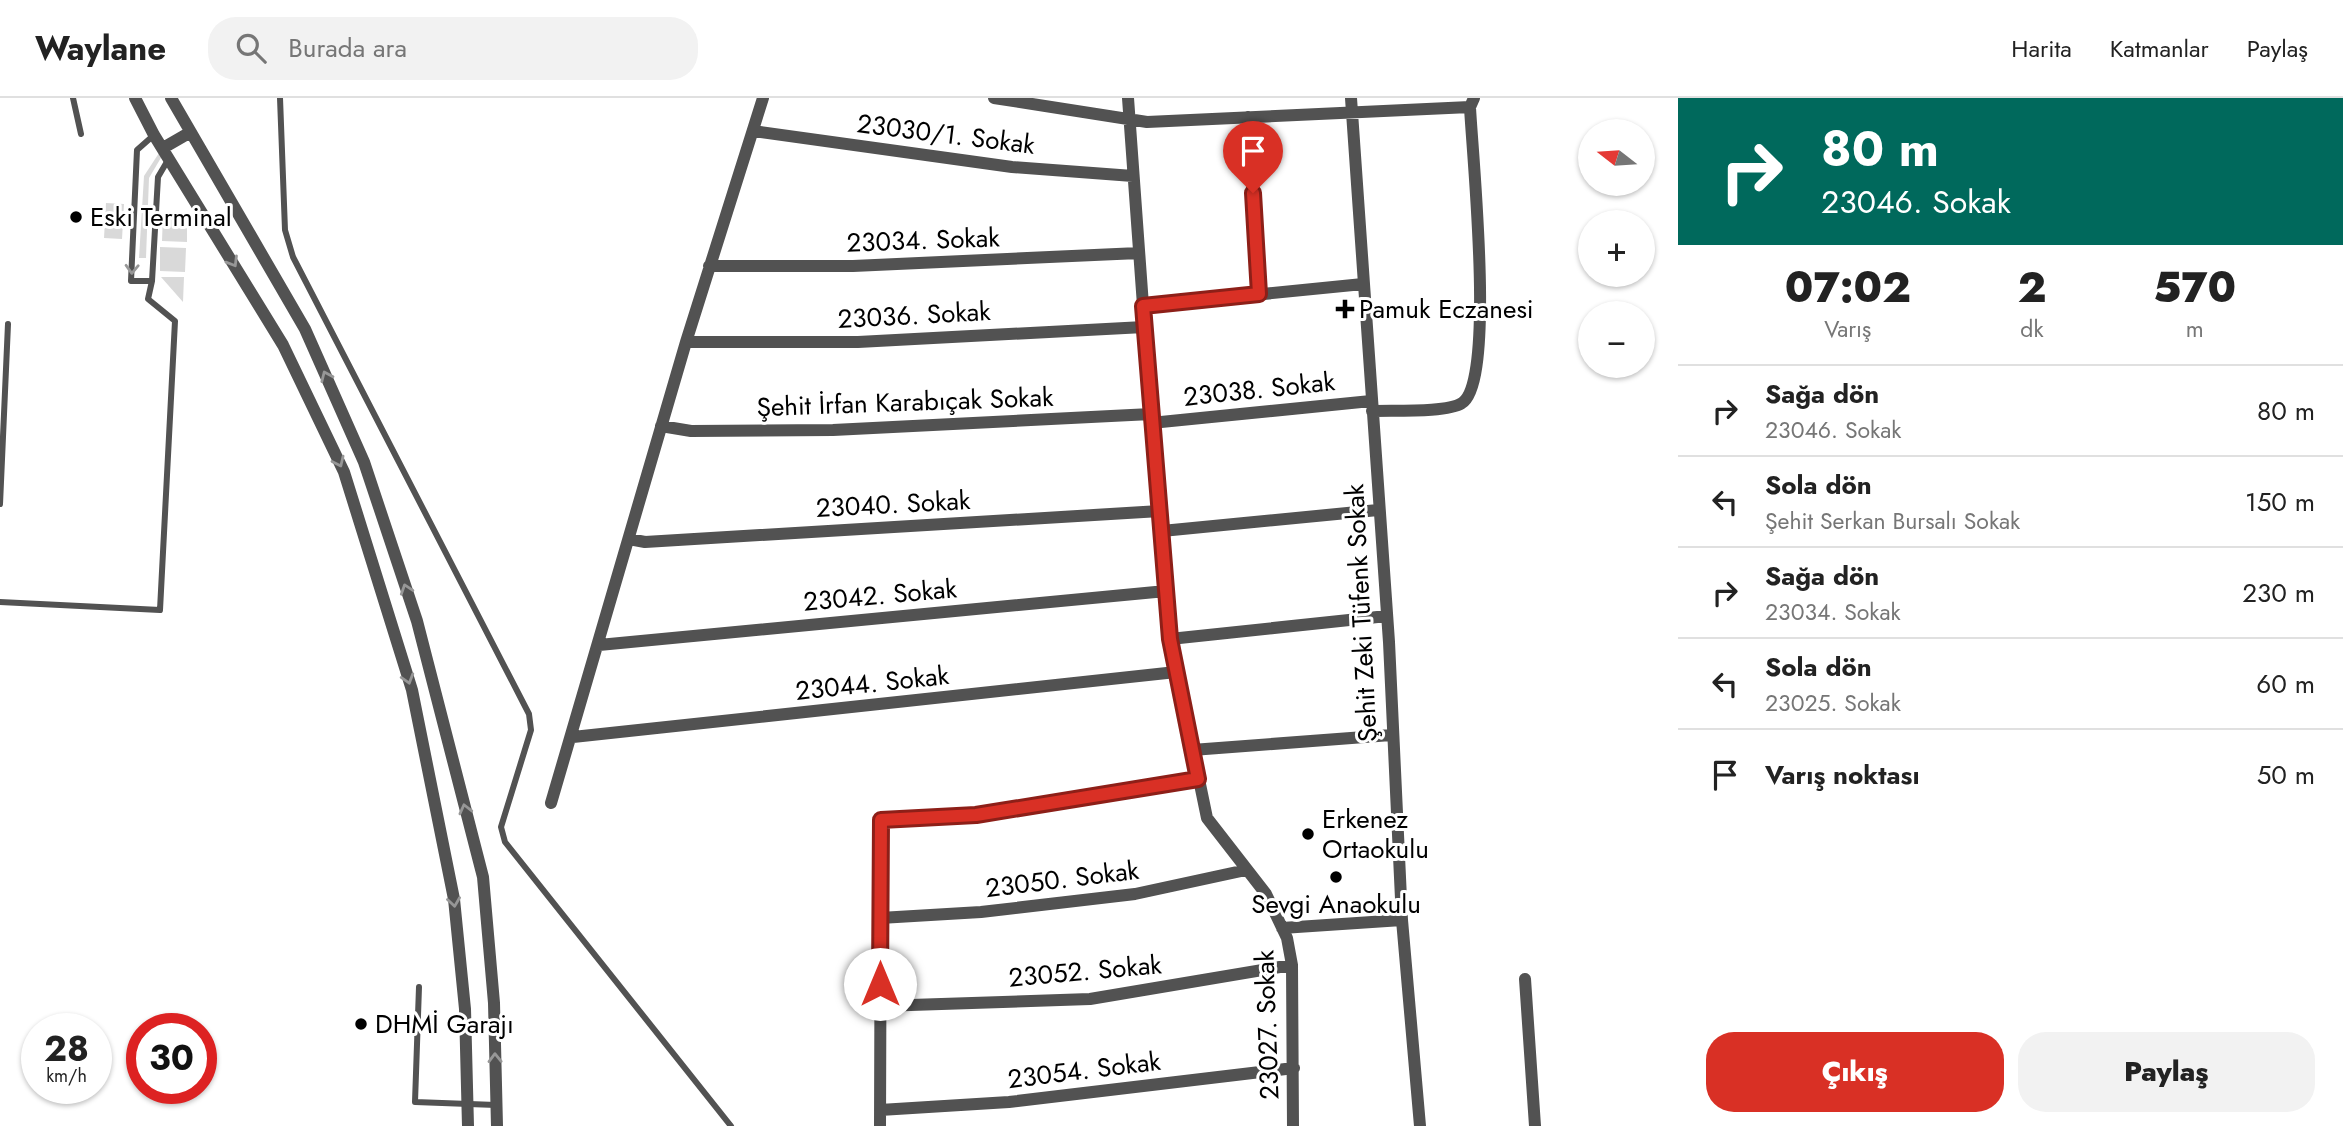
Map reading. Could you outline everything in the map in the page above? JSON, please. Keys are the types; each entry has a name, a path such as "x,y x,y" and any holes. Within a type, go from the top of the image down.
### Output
{"street":[{"path":"135,98 154,135 283,345 344,472 412,690 454,899 465,1009 468,1126"},
{"path":"171,98 305,330 364,462 417,621 482,877 494,1003 497,1126"},
{"path":"551,803 573,737 686,342 763,98"},
{"path":"994,98 1129,121 1248,117 1351,105 1472,102"},
{"name":"23027. Sokak","path":"1128,98 1170,639 1207,818 1266,894 1282,928 1292,965 1293,1126"},
{"name":"23038. Sokak","path":"1151,419 1371,406 1457,406 1471,395 1476,381 1481,299 1472,102"},
{"name":"Şehit Zeki Tüfenk Sokak","path":"1351,105 1387,615 1402,920 1420,1126"},
{"path":"1248,117 1259,294"},
{"name":"23030/1. Sokak","path":"753,131 1012,167 1133,176"},
{"path":"166,153 189,133"},
{"name":"23034. Sokak","path":"709,266 853,266 1139,253"},
{"path":"1143,306 1363,284"},
{"name":"23036. Sokak","path":"686,342 858,341 1144,327"},
{"name":"Şehit İrfan Karabıçak Sokak","path":"661,426 691,431 833,430 1151,419"},
{"path":"1162,531 1378,510"},
{"name":"23040. Sokak","path":"629,539 645,542 1160,511"},
{"name":"23042. Sokak","path":"599,645 1166,591"},
{"path":"1170,639 1387,615"},
{"name":"23044. Sokak","path":"573,737 1176,672"},
{"path":"1192,750 1391,734"},
{"path":"880,1126 881,820 976,815 1198,779"},
{"name":"23050. Sokak","path":"880,918 981,912 1135,894 1246,870"},
{"path":"1282,928 1402,920"},
{"name":"23052. Sokak","path":"880,1006 1090,999 1292,965"},
{"path":"1525,979 1535,1126"},
{"name":"23054. Sokak","path":"880,1110 1009,1102 1294,1068"}],"lane":[{"path":"74,98 81,134"},
{"path":"280,98 285,230 293,257 529,714 531,730 500,827 505,842 731,1126"},
{"path":"152,281 131,281 137,150 154,135"},
{"path":"0,602 160,610 175,321 148,299 152,281 158,177 166,153"},
{"path":"0,503 8,324"},
{"path":"419,987 415,1102 496,1105"}],"shaded area":[{"path":"159,153 162,156 149,178 146,258 139,258 144,176"},
{"path":"106,203 124,204 122,239 104,238"},
{"path":"163,214 175,214 187,226 187,242 162,241"},
{"path":"160,247 186,248 185,272 160,271"},
{"path":"161,277 184,277 183,302"}],"place":[{"name":"Eski Terminal","path":"76,217"},
{"name":"Pamuk Eczanesi","path":"1345,309"},
{"name":"Erkenez Ortaokulu","path":"1308,834"},
{"name":"Sevgi Anaokulu","path":"1336,877"},
{"name":"DHMİ Garajı","path":"361,1024"}],"route":[{"path":"880,984 881,820 976,815 1198,779 1170,639 1143,306 1259,294 1253,193"}]}
